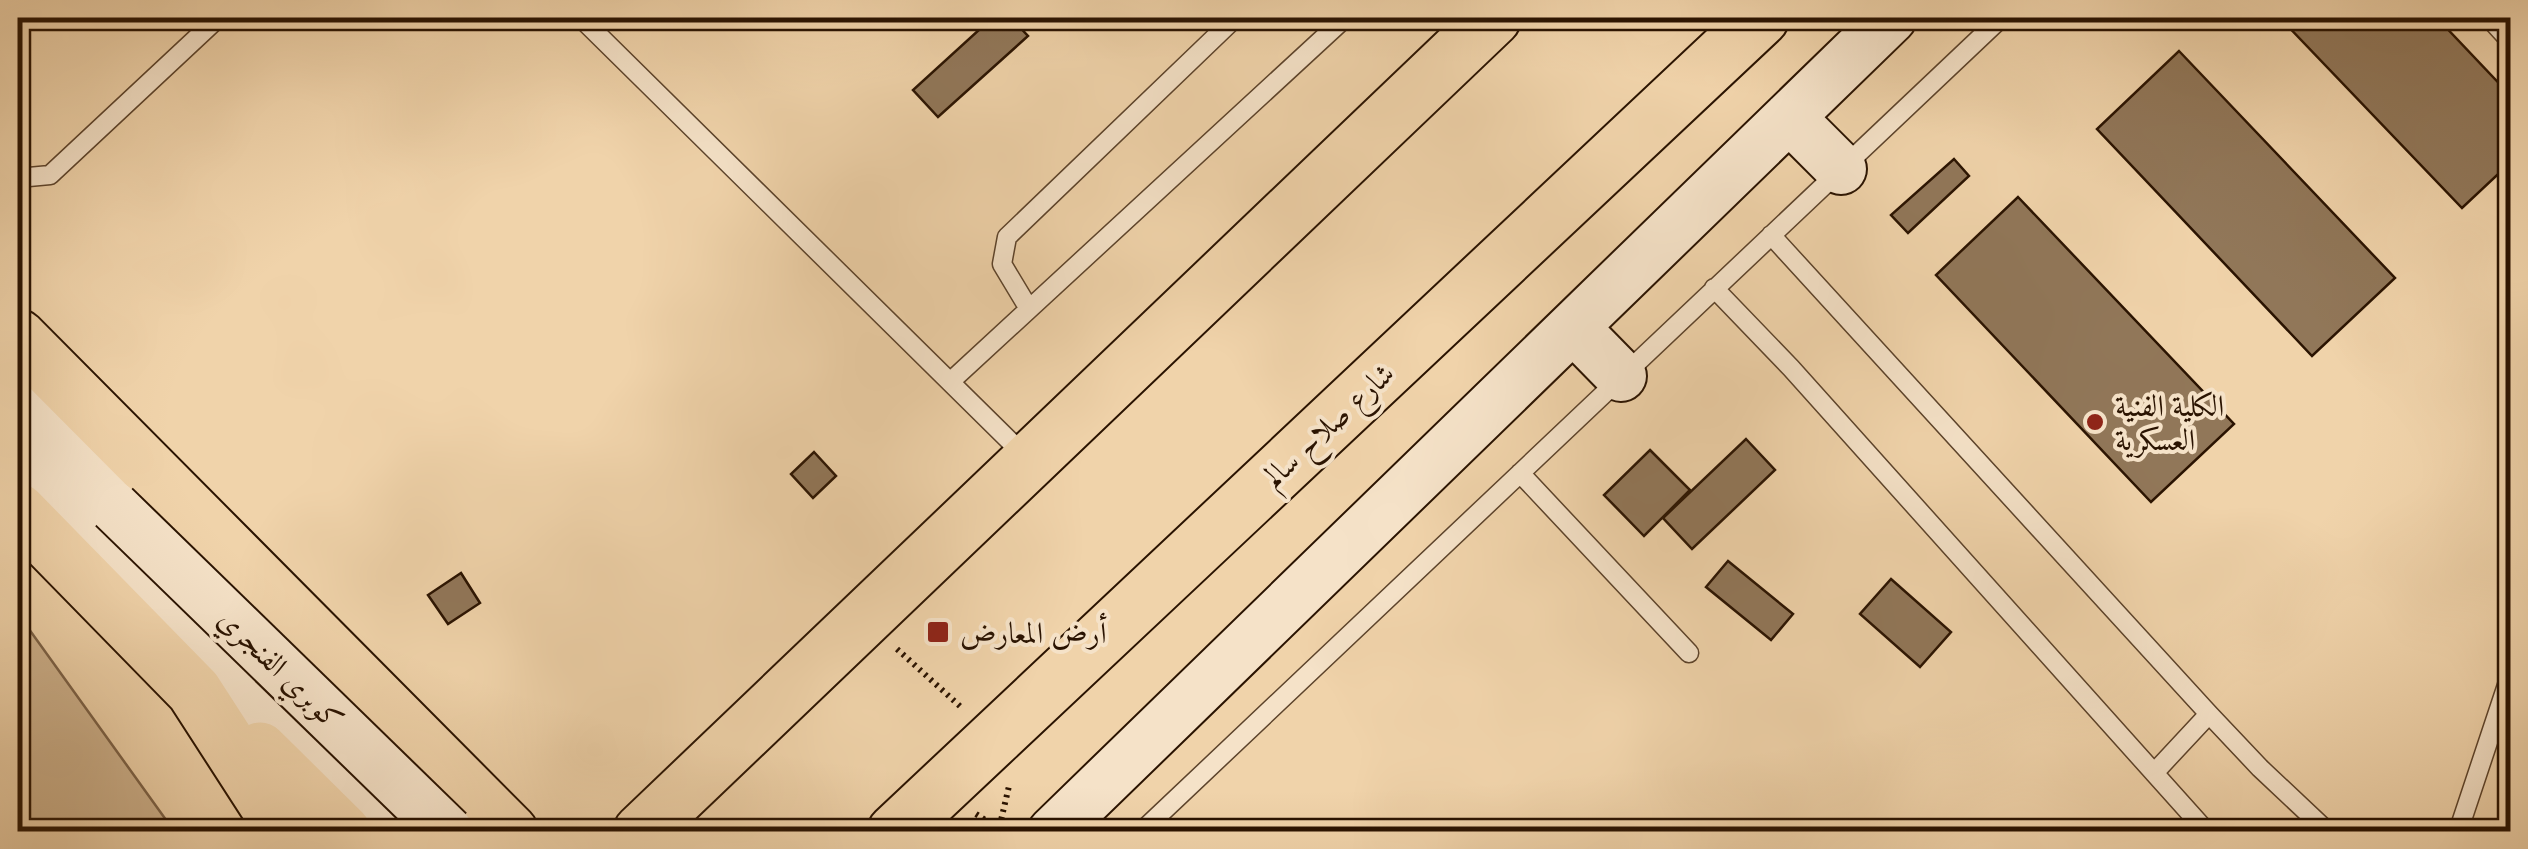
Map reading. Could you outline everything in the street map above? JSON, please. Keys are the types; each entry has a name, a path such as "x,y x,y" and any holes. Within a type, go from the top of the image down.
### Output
{"highway":[{"path":"641,832 1493,18"},
{"name":"شارع صلاح سالم","path":"895,832 1761,18"},
{"path":"18,337 510,832"},
{"path":"18,511 194,691 268,756 343,832"},
{"path":"194,691 285,832"},
{"path":"439,832 455,814 450,772"}],"main road":[{"path":"1053,832 1891,18"},
{"path":"1789,116 1841,169"},
{"path":"1573,327 1622,376"},
{"path":"18,402 100,520"},
{"path":"18,465 100,520"},
{"name":"كوبري الفنجري","path":"100,520 391,832"},
{"name":"كوبري الفنجري","path":"100,520 448,832"}],"lane":[{"path":"18,178 50,175 218,18"},
{"path":"581,18 1030,460"},
{"path":"1029,309 1002,264 1007,237 1235,18"},
{"path":"950,382 1344,18"},
{"path":"1141,832 2001,18"},
{"path":"2489,18 2510,41"},
{"path":"1771,235 2260,768 2328,832"},
{"path":"1714,288 1791,368 2207,832"},
{"path":"1520,473 1689,654"},
{"path":"2458,832 2510,676"},
{"path":"2154,774 2210,714"}],"path":[{"path":"864,618 995,738"}],"shaded area":[{"path":"18,614 21,618 174,831 18,831"}],"building":[{"path":"992,18 1011,18 1028,36 938,117 913,90"},
{"path":"2280,18 2437,18 2510,95 2510,163 2462,208"},
{"path":"2179,51 2395,278 2312,356 2097,129"},
{"path":"1954,159 1969,176 1908,233 1891,215"},
{"path":"2018,197 2234,424 2151,502 1936,275"},
{"path":"1746,439 1775,470 1692,549 1663,518"},
{"path":"1650,450 1690,490 1644,536 1604,495"},
{"path":"814,452 836,476 813,498 791,474"},
{"path":"1728,561 1793,614 1771,640 1706,587"},
{"path":"461,573 480,603 448,624 428,595"},
{"path":"1891,579 1951,632 1920,667 1860,614"}],"place":[{"name":"الكلية الفنية العسكرية","path":"2095,422"},
{"name":"أرض المعارض","path":"938,632"}]}
